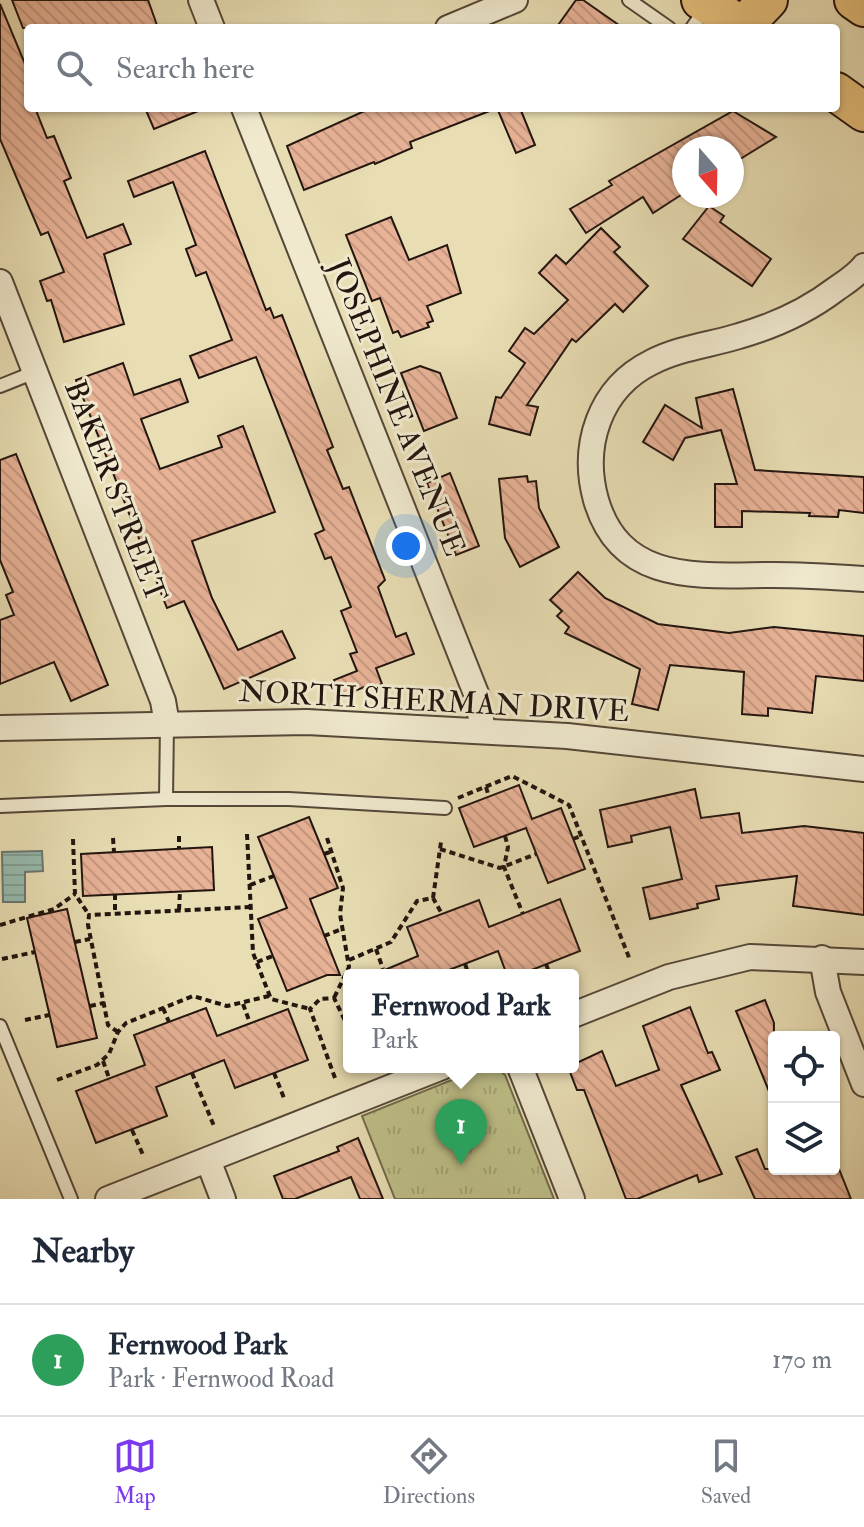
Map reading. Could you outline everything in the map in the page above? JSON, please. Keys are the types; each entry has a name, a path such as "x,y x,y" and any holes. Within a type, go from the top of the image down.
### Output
{"main road":[{"path":"854,0 864,7"},
{"path":"700,11 752,18"},
{"path":"840,95 864,112"}],"street":[{"path":"201,0 210,24"},
{"path":"458,24 515,0"},
{"name":"JOSEPHINE AVENUE","path":"247,112 477,696 483,731"},
{"path":"863,270 820,301 792,316 737,337 674,353 632,374 616,388 598,416 590,454 591,480 607,527 621,547 639,560 686,574 864,579"},
{"name":"BAKER STREET","path":"0,282 163,701 167,724"},
{"name":"NORTH SHERMAN DRIVE","path":"0,728 307,722 567,736 864,769"},
{"path":"579,1013 703,967 750,957 864,962"},
{"path":"822,958 828,992 864,1084"},
{"path":"108,1199 427,1073"},
{"path":"522,1073 572,1199"},
{"path":"208,1160 223,1199"}],"lane":[{"path":"629,0 663,24"},
{"path":"0,386 35,372"},
{"path":"166,799 167,724"},
{"path":"0,806 166,799 289,799 445,806"},
{"path":"0,1026 71,1199"}],"path":[{"path":"445,806 512,776 569,805 630,960"},
{"path":"486,787 489,797"},
{"path":"247,834 257,962 269,996"},
{"path":"179,836 179,849"},
{"path":"505,836 508,847 504,867 523,914"},
{"path":"573,839 581,836"},
{"path":"113,838 114,852"},
{"path":"327,838 343,888 342,929 348,969"},
{"path":"73,839 75,894 89,915 90,939 108,1025 118,1032"},
{"path":"441,842 433,898 442,914"},
{"path":"440,849 504,867 536,854"},
{"path":"324,854 333,851"},
{"path":"250,885 274,876"},
{"path":"179,910 180,891"},
{"path":"0,925 54,909 75,894"},
{"path":"115,894 115,912"},
{"path":"348,960 391,942 411,906 417,901 433,898"},
{"path":"89,915 251,907"},
{"path":"324,936 342,929"},
{"path":"75,942 90,939"},
{"path":"376,949 383,969"},
{"path":"2,959 35,952"},
{"path":"257,962 273,956"},
{"path":"465,964 467,969"},
{"path":"546,964 548,969"},
{"path":"334,998 343,979"},
{"path":"57,1080 103,1061 126,1023 193,996 227,1006 269,996 310,1009"},
{"path":"310,1009 320,999 334,998"},
{"path":"334,998 343,1017"},
{"path":"90,1006 104,1003"},
{"path":"243,1004 250,1023"},
{"path":"163,1008 169,1022"},
{"path":"310,1009 335,1078"},
{"path":"25,1020 49,1015"},
{"path":"103,1061 109,1078"},
{"path":"192,1073 214,1126"},
{"path":"274,1073 284,1098"},
{"path":"132,1130 143,1155"}],"green space":[{"path":"469,1073 503,1073 554,1199 395,1199 362,1116"}],"water":[{"path":"42,851 43,871 25,872 25,902 3,902 2,852"}],"building":[{"path":"12,0 148,0 157,24 24,24 23,28"},
{"path":"576,0 583,0 617,24 559,24"},
{"path":"0,4 24,61 24,112 37,112 47,138 54,136 71,178 64,181 87,238 123,224 131,244 104,254 124,324 64,342 51,300 47,301 40,281 64,272 48,232 41,235 0,139"},
{"path":"147,112 196,112 154,129"},
{"path":"362,112 487,112 410,142 412,148 375,164 304,190 287,146"},
{"path":"499,112 522,112 535,145 516,153"},
{"path":"735,112 776,137 744,157 744,136 689,136"},
{"path":"672,145 672,201 653,213 643,197 586,233 570,209 612,185 609,181"},
{"path":"205,151 266,310 270,308 274,318 282,315 333,447 327,450 343,489 349,487 385,580 378,587 396,637 406,633 414,654 376,668 382,684 365,691 364,687 340,697 334,680 357,671 350,654 357,652 341,611 351,607 331,557 325,559 315,534 324,530 256,357 199,378 190,356 232,340 206,272 196,276 186,249 196,245 173,182 134,197 128,181"},
{"path":"707,208 712,208 724,216 720,222 771,259 752,286 683,239"},
{"path":"391,217 409,260 447,245 461,293 427,306 433,321 427,323 429,327 401,337 398,331 393,333 380,298 372,301 346,235"},
{"path":"601,228 620,247 614,252 648,286 623,312 615,304 576,342 572,339 527,405 538,407 530,435 489,424 496,397 501,398 525,363 509,351 525,328 534,334 568,300 539,273 556,255 566,264"},
{"path":"123,363 134,395 180,379 188,402 141,419 160,469 222,447 218,436 243,426 275,512 192,541 212,598 238,650 282,631 295,658 224,689 184,601 167,608 156,580 163,577 150,543 142,546 76,380"},
{"path":"420,366 440,373 457,418 424,431 401,373"},
{"path":"733,389 755,470 864,477 864,513 839,510 838,517 742,511 742,527 715,527 715,484 737,484 721,430 685,438 673,460 643,442 665,405 702,428 696,398"},
{"path":"16,454 108,685 71,701 54,662 0,684 0,620 14,615 6,595 13,592 0,560 0,460"},
{"path":"450,473 479,546 456,555 427,483"},
{"path":"527,476 528,482 536,481 539,508 559,547 520,567 505,538 499,479"},
{"path":"578,572 605,598 658,624 729,633 774,627 864,636 864,681 816,676 812,713 768,708 768,716 742,714 744,672 670,665 658,710 632,704 640,669 565,633 569,627 557,616 562,611 550,600"},
{"path":"519,785 532,819 561,808 585,869 548,883 526,828 474,847 459,808"},
{"path":"695,789 701,818 739,813 742,833 804,826 864,833 864,915 793,906 797,876 716,886 719,899 697,904 698,908 650,919 643,888 682,879 670,827 631,836 632,842 608,847 600,810"},
{"path":"309,817 338,888 310,899 340,975 327,975 287,991 258,919 287,908 258,837"},
{"path":"212,847 214,890 83,896 81,854"},
{"path":"560,899 580,951 534,969 505,969 498,951 452,969 387,969 418,956 407,927 479,900 489,927"},
{"path":"67,909 97,1038 57,1047 27,918"},
{"path":"765,1000 774,1023 774,1031 768,1031 768,1089 736,1011"},
{"path":"690,1007 708,1053 712,1052 720,1070 681,1085 722,1174 699,1182 697,1175 637,1199 626,1199 584,1090 577,1090 570,1073 579,1073 579,1062 602,1051 616,1086 659,1070 643,1026"},
{"path":"206,1008 217,1036 288,1009 308,1060 235,1088 224,1060 156,1087 167,1116 96,1143 76,1091 145,1065 134,1035"},
{"path":"358,1138 383,1199 360,1199 351,1177 295,1199 283,1199 274,1176 339,1151 337,1147"},
{"path":"757,1149 768,1175 840,1175 840,1172 851,1199 755,1199 736,1157"}],"place":[{"name":"Fernwood Park","path":"461,1165"}]}
